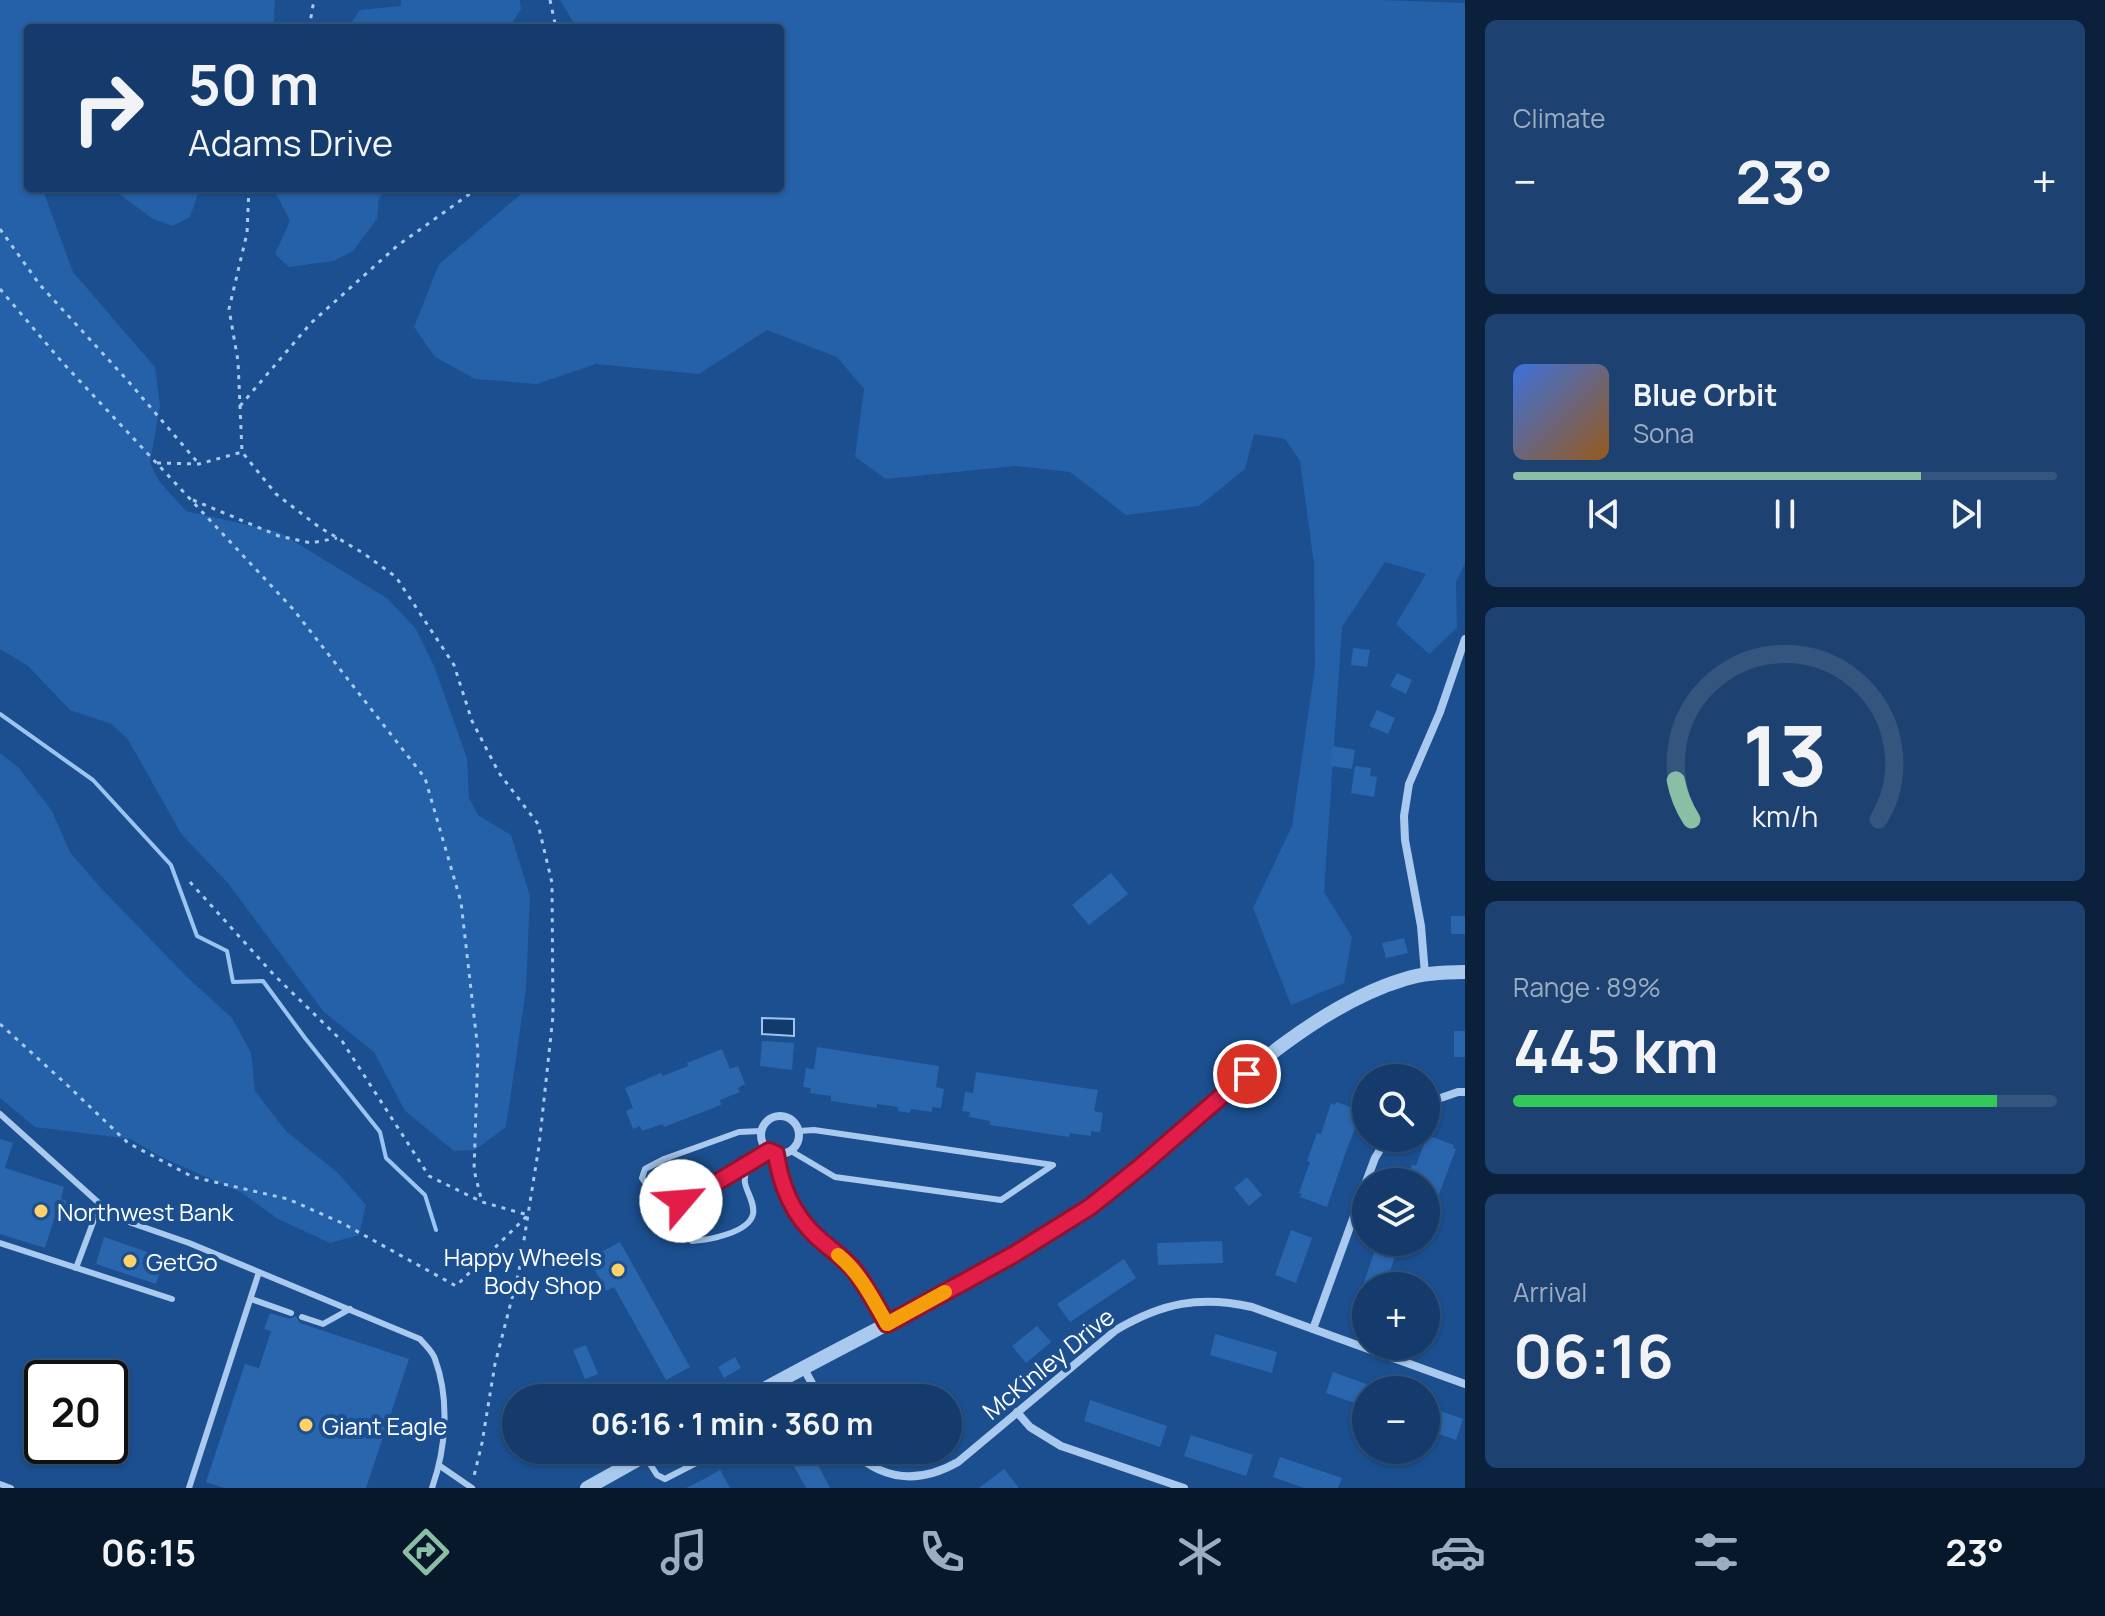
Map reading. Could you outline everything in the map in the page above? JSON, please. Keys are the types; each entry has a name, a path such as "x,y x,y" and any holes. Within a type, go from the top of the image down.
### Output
{"street":[{"path":"1425,974 1404,816 1409,784 1440,712 1465,639"},
{"path":"773,1384 1013,1255 1090,1207 1268,1056 1347,1004 1405,979 1425,974 1465,972"},
{"path":"1440,1098 1465,1092"},
{"path":"784,1116 791,1118 799,1131 799,1139 791,1151 784,1154 773,1152 764,1145 761,1131 769,1118 784,1116"},
{"path":"773,1152 786,1195 797,1215 813,1234 854,1270 887,1324"},
{"path":"1313,1329 1352,1221"},
{"name":"McKinley Drive","path":"962,1459 1116,1330 1139,1317 1182,1303 1204,1301 1252,1307 1465,1384"},
{"path":"803,1367 812,1384"},
{"path":"1017,1412 1030,1427 1061,1446 1184,1488"},
{"path":"587,1488 630,1464"},
{"name":"McKinley Drive","path":"867,1464 903,1477 922,1477 954,1464"}],"lane":[{"path":"0,1114 100,1204 123,1220 189,1243 420,1339 435,1357 446,1408 440,1466 432,1488"},
{"path":"791,1151 835,1177 1001,1200 1053,1165 814,1130 799,1131"},
{"path":"747,1164 744,1181 753,1216 745,1225 709,1240 692,1241 676,1227 642,1178 645,1169 664,1159 739,1132 761,1131"},
{"path":"663,1209 773,1152"},
{"path":"76,1268 100,1204"},
{"path":"0,1243 172,1299"},
{"path":"189,1488 259,1272"},
{"path":"251,1299 291,1313"},
{"path":"302,1317 323,1324 350,1309"},
{"path":"654,1464 657,1475 665,1479 694,1464"},
{"path":"440,1466 471,1488"},
{"path":"0,1484 11,1488"}],"path":[{"path":"310,24 314,0"},
{"path":"550,0 555,24"},
{"path":"249,192 247,233 229,309 238,361 242,452 276,494 319,527 396,577 454,665 472,721 499,773 538,824 552,883 553,1016 539,1146 519,1271 495,1364 471,1488"},
{"path":"240,406 311,323 397,246 472,192"},
{"path":"0,229 40,285 199,464"},
{"path":"0,289 62,362 293,609 425,778 461,902 478,1051 474,1170 482,1202"},
{"path":"157,463 199,464 242,452"},
{"path":"189,498 279,536 311,543 337,538"},
{"path":"190,882 274,975 342,1041 429,1176 482,1202 528,1215"},
{"path":"0,1024 128,1143 193,1177 288,1199 342,1223 456,1286 528,1215"}],"shaded area":[{"path":"0,0 275,0 273,24 24,24 24,192 43,192 73,272 155,367 160,406 150,463 159,481 186,511 279,532 388,599 416,629 434,666 467,758 469,798 478,815 511,835 530,896 526,989 506,1127 475,1150 454,1151 405,1111 374,1052 324,1012 227,882 182,835 127,738 111,724 70,710 28,666 0,649"},
{"path":"401,0 520,0 521,9 512,24 351,24 360,10 401,6"},
{"path":"560,0 1381,0 1465,3 1465,563 1456,582 1457,628 1429,654 1396,624 1426,574 1385,562 1342,627 1324,892 1352,937 1344,983 1291,1005 1253,908 1292,826 1315,667 1314,564 1300,461 1285,439 1254,434 1245,469 1199,506 1126,515 1070,472 1015,466 886,479 855,457 864,389 837,357 767,330 699,374 596,364 537,384 475,379 435,357 414,327 439,264 523,192 784,192 784,24 575,24"},
{"path":"116,192 199,192 190,217 173,226 153,219"},
{"path":"275,192 384,192 379,198 377,219 353,251 333,261 289,267 275,254 290,221"},
{"path":"0,753 19,768 52,811 70,852 98,885 187,977 232,1018 251,1053 255,1091 286,1131 338,1173 366,1205 359,1235 330,1243 278,1219 242,1193 161,1157 130,1139 35,1127 0,1098"},
{"path":"762,1018 794,1019 794,1036 762,1034"}],"building":[{"path":"1353,648 1370,650 1367,667 1351,665"},
{"path":"1397,673 1412,680 1406,694 1390,686"},
{"path":"1377,710 1395,718 1388,734 1369,726"},
{"path":"1333,746 1355,750 1352,769 1330,766"},
{"path":"1355,766 1371,768 1370,776 1377,777 1374,797 1351,793"},
{"path":"1111,873 1128,894 1089,925 1072,905"},
{"path":"1451,916 1465,916 1465,934 1451,934"},
{"path":"1404,938 1408,953 1386,958 1382,943"},
{"path":"1454,1031 1465,1031 1465,1057 1454,1057"},
{"path":"762,1041 794,1043 792,1070 760,1066"},
{"path":"817,1047 939,1066 936,1087 944,1089 941,1108 932,1107 932,1112 911,1109 910,1113 898,1111 898,1107 877,1104 877,1108 831,1101 831,1096 810,1093 811,1088 803,1087 806,1068 814,1069"},
{"path":"722,1049 730,1069 738,1066 745,1084 738,1088 740,1092 720,1100 721,1105 664,1127 663,1124 642,1131 640,1126 633,1129 626,1111 633,1108 625,1088 688,1066 687,1063"},
{"path":"976,1072 1098,1090 1094,1111 1103,1113 1100,1132 1091,1131 1091,1136 1070,1133 1069,1137 990,1125 990,1121 969,1117 970,1112 962,1111 965,1092 973,1093"},
{"path":"1336,1102 1352,1108 1352,1136 1327,1207 1300,1197 1302,1194 1299,1193 1317,1133 1321,1134 1331,1103 1335,1105"},
{"path":"0,1139 13,1143 5,1168 64,1187 61,1199 80,1205 77,1215 57,1209 45,1248 0,1234"},
{"path":"1440,1140 1454,1145 1456,1149 1440,1191 1440,1168 1411,1168 1412,1164 1416,1166 1421,1152 1440,1152"},
{"path":"1247,1177 1262,1195 1249,1206 1234,1188"},
{"path":"1291,1230 1312,1238 1296,1283 1275,1275"},
{"name":"GetGo","path":"104,1237 165,1258 156,1284 96,1264"},
{"path":"1222,1241 1223,1263 1158,1265 1157,1243"},
{"path":"620,1242 690,1367 666,1380 614,1287 606,1291 594,1268 601,1263 597,1254"},
{"path":"1373,1256 1395,1256 1390,1272 1368,1272"},
{"path":"1124,1259 1136,1278 1070,1322 1057,1304"},
{"name":"Giant Eagle","path":"270,1313 289,1319 296,1316 300,1323 409,1359 366,1488 224,1488 206,1482 245,1364 259,1368 271,1331 264,1329"},
{"path":"1037,1326 1051,1342 1026,1363 1012,1346"},
{"path":"1215,1334 1277,1352 1272,1373 1210,1355"},
{"path":"586,1345 598,1374 585,1379 573,1350"},
{"path":"735,1357 741,1368 724,1378 718,1367"},
{"path":"1333,1372 1352,1379 1352,1402 1326,1393"},
{"path":"1090,1400 1167,1426 1160,1447 1084,1421"},
{"path":"1440,1411 1463,1419 1456,1440 1440,1434"},
{"path":"1191,1435 1253,1455 1246,1476 1184,1456"},
{"path":"1280,1457 1342,1478 1338,1488 1304,1488 1273,1477"},
{"path":"793,1464 817,1464 830,1488 806,1488"},
{"path":"1004,1469 1019,1488 979,1488 992,1478"},
{"path":"720,1470 730,1488 686,1488 706,1478"}],"waterway":[{"path":"0,714 93,780 171,865 197,936 227,951 233,982 263,981 380,1132 386,1158 425,1195 436,1230"}],"slow traffic":[{"path":"838,1255 854,1270 887,1324 945,1292"}],"place":[{"name":"Northwest Bank","path":"41,1211"},
{"name":"GetGo","path":"130,1261"},
{"name":"Happy Wheels Body Shop","path":"618,1270"},
{"name":"Giant Eagle","path":"306,1425"}],"route":[{"path":"681,1201 769,1151 776,1154 786,1195 797,1215 813,1234 854,1270 887,1324 1013,1255 1090,1207 1247,1074"}]}
